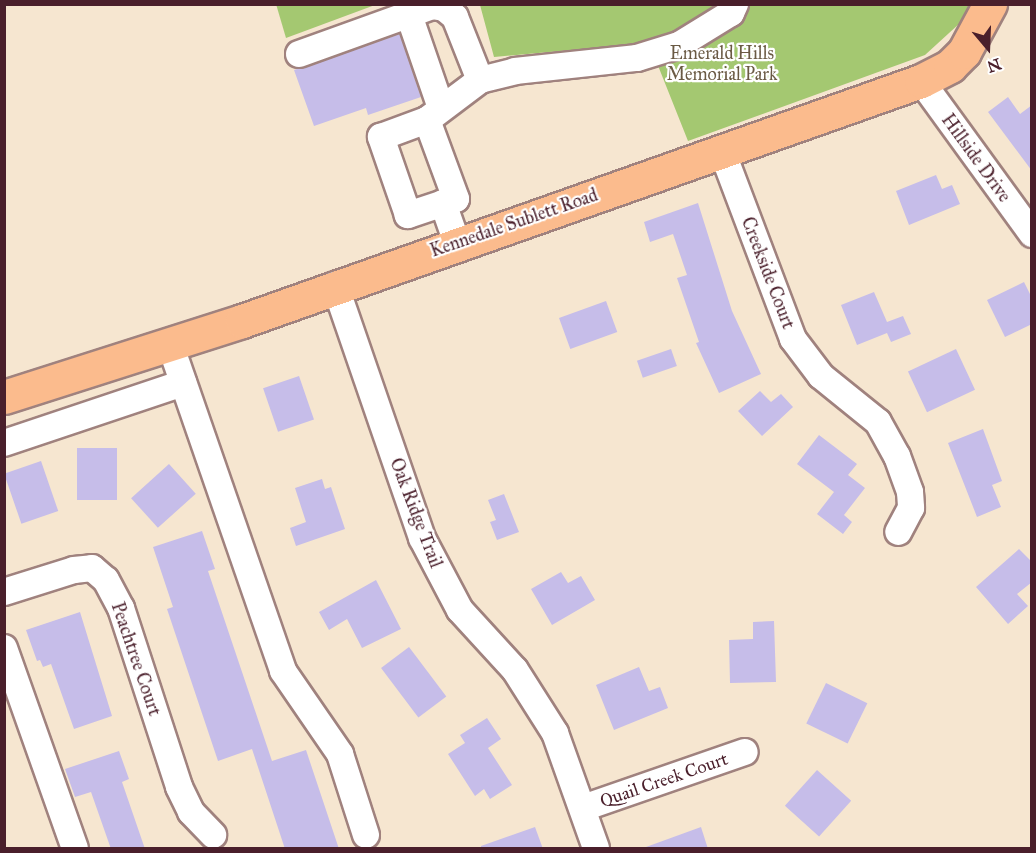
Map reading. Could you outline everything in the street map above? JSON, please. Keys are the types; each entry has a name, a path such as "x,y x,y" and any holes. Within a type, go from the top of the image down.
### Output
{"main road":[{"name":"Kennedale Sublett Road","path":"4,397 170,344 921,81 950,66 964,52 990,4"}],"street":[{"path":"409,15 434,114 456,199 408,215 381,137 434,114 480,80 515,71 637,58 679,45 723,18 735,4"},
{"path":"299,54 432,6 444,8 455,17 480,80"},
{"name":"Hillside Drive","path":"921,81 1028,221"},
{"name":"Creekside Court","path":"722,151 792,339 821,376 878,422 897,456 910,492 911,508 898,532"},
{"path":"443,203 457,243"},
{"name":"Oak Ridge Trail","path":"335,285 422,538 460,610 515,670 555,733 596,849"},
{"path":"170,344 283,671 340,754 366,835"},
{"path":"4,443 183,383"},
{"name":"Peachtree Court","path":"4,592 74,570 92,568 106,580 121,608 179,787 191,812 213,835"},
{"path":"4,648 75,849"},
{"name":"Quail Creek Court","path":"583,808 745,752"}],"green space":[{"path":"276,4 375,4 375,5 286,38"},
{"name":"Emerald Hills Memorial Park","path":"480,5 970,5 960,23 925,55 688,141 649,43 494,57"}],"building":[{"path":"400,34 421,97 368,115 366,108 314,126 294,70"},
{"path":"1008,97 1020,114 1032,105 1032,171 988,112"},
{"path":"936,175 942,189 952,185 960,204 909,225 896,191"},
{"path":"698,203 732,311 761,374 719,393 696,343 699,342 677,278 687,275 673,234 650,242 644,222"},
{"path":"1024,282 1032,298 1032,324 1005,337 987,300"},
{"path":"874,292 887,322 903,316 911,334 891,342 887,333 857,345 841,305"},
{"path":"606,301 617,332 570,349 559,318"},
{"path":"671,349 677,366 643,378 637,361"},
{"path":"956,349 975,390 927,412 908,371"},
{"path":"299,376 314,419 278,432 263,388"},
{"path":"760,391 771,402 781,394 793,407 762,436 738,411"},
{"path":"983,429 1002,481 992,485 1001,507 977,517 948,443"},
{"path":"819,435 857,464 848,475 865,488 844,515 852,522 843,534 817,514 834,492 797,464"},
{"path":"77,448 117,448 117,500 77,500"},
{"path":"41,461 58,511 21,524 4,474"},
{"path":"169,464 196,494 158,528 131,498"},
{"path":"322,479 325,489 331,487 345,529 296,546 290,528 306,522 295,488"},
{"path":"504,494 519,532 497,540 490,522 496,520 488,500"},
{"path":"202,531 215,569 208,571 272,761 306,750 339,849 285,849 252,749 218,761 167,609 173,607 153,547"},
{"path":"1019,549 1032,562 1032,582 1017,594 1028,606 1008,624 976,587"},
{"path":"561,572 568,583 581,576 595,600 552,625 531,589"},
{"path":"376,580 401,629 362,648 347,619 329,630 319,612"},
{"path":"80,612 112,716 74,729 51,664 43,667 40,660 37,661 26,630"},
{"path":"774,621 776,682 730,683 729,640 753,639 753,622"},
{"path":"409,647 446,697 418,718 381,668"},
{"path":"639,667 649,691 660,687 668,708 614,730 596,685"},
{"path":"826,683 867,703 848,744 806,723"},
{"path":"487,718 501,739 488,748 512,785 490,799 484,789 475,796 448,754 465,743 460,735"},
{"path":"119,751 129,779 122,782 145,849 111,849 91,792 75,797 65,769"},
{"path":"817,770 851,801 819,836 785,806"},
{"path":"535,827 543,849 481,849 481,846"},
{"path":"701,827 708,849 646,849 646,847"}]}
